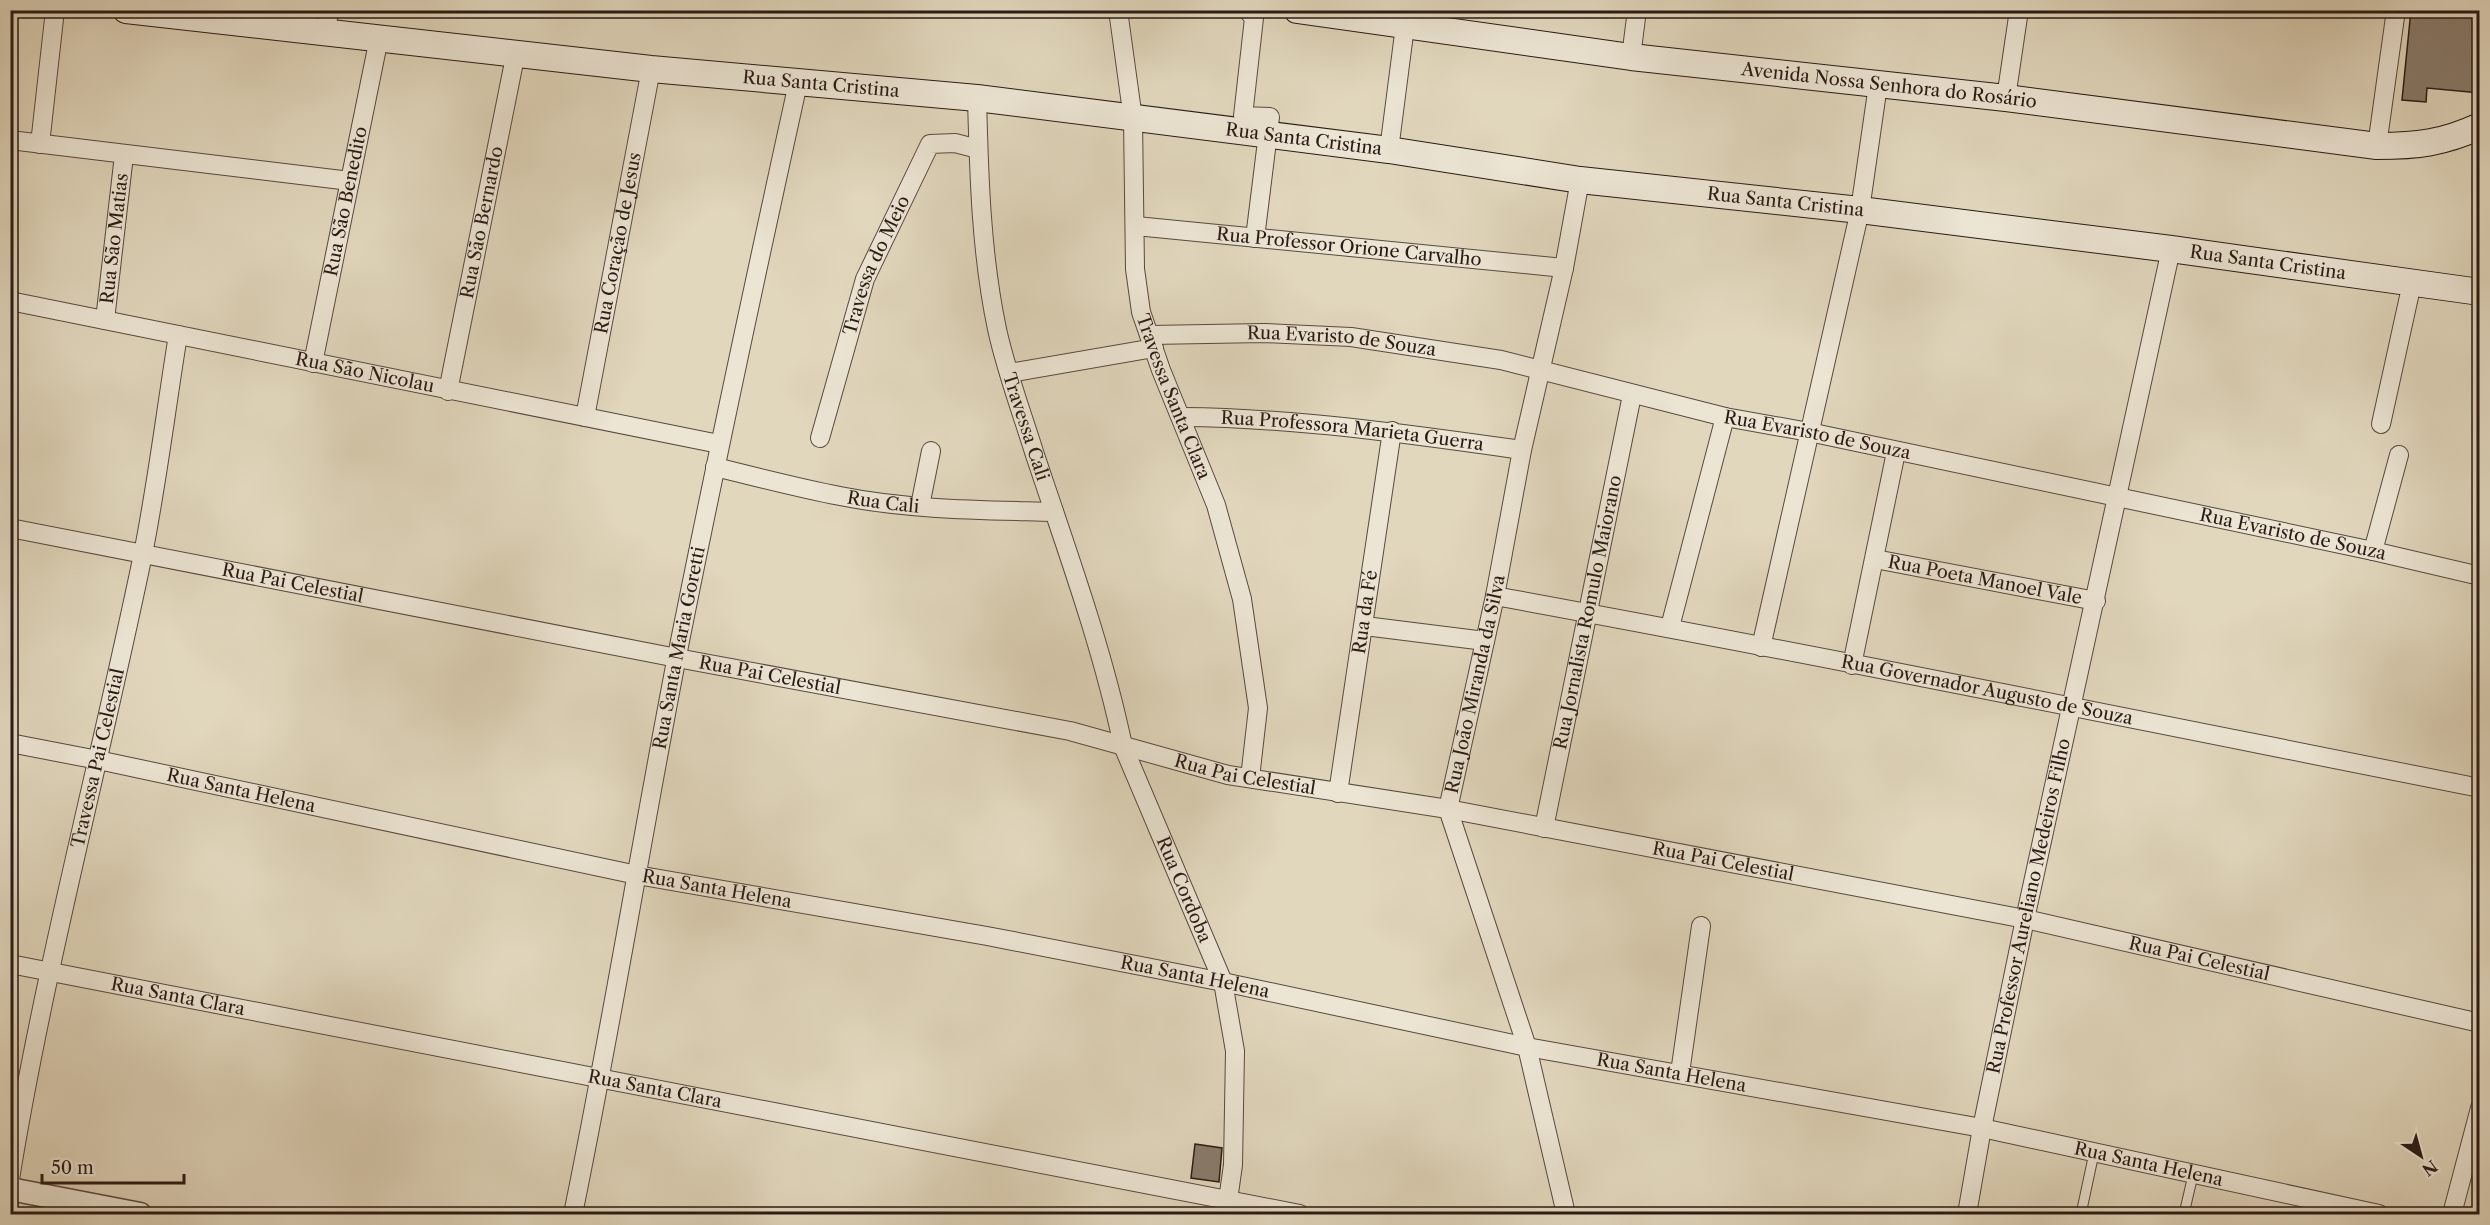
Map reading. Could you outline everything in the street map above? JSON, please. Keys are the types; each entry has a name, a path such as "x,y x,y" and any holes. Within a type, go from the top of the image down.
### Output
{"main road":[{"name":"Rua Santa Cristina","path":"126,10 328,22 379,38 651,69 977,98 1389,150 1580,180 1860,210 2171,249 2480,292"},
{"name":"Avenida Nossa Senhora do Rosário","path":"1297,10 1631,57 2006,98 2377,146 2417,146 2442,141 2480,126"}],"street":[{"path":"40,144 55,10"},
{"name":"Travessa Santa Clara","path":"1118,10 1133,119 1137,280 1141,312 1216,505 1242,599 1258,708 1250,778"},
{"path":"1246,10 1254,18 1243,117 1270,117 1255,237"},
{"path":"1631,57 1637,10"},
{"path":"2006,98 2019,10"},
{"path":"2377,146 2396,10"},
{"path":"1389,150 1405,26"},
{"name":"Rua São Benedito","path":"313,363 379,38"},
{"name":"Rua São Bernardo","path":"448,391 516,52"},
{"name":"Rua Coração de Jesus","path":"585,417 651,69"},
{"name":"Rua Santa Maria Goretti","path":"573,1215 601,1079 676,658 798,83"},
{"path":"1761,647 1860,210 1878,85"},
{"name":"Travessa Cali","path":"977,98 980,217 997,329 1054,512 1089,614 1123,746"},
{"path":"10,140 350,182"},
{"name":"Travessa do Meio","path":"820,438 865,279 930,144 955,143 978,149"},
{"name":"Rua São Matias","path":"105,320 124,155"},
{"name":"Rua João Miranda da Silva","path":"1566,1215 1527,1047 1448,809 1495,596 1522,450 1564,268 1580,180"},
{"name":"Rua Professor Orione Carvalho","path":"1136,226 1564,268"},
{"name":"Rua Professor Aureliano Medeiros Filho","path":"1967,1215 1982,1128 2025,919 2171,249"},
{"path":"2381,424 2412,283"},
{"name":"Rua São Nicolau","path":"10,301 720,444"},
{"name":"Rua Evaristo de Souza","path":"1009,372 1152,342 1264,333 1351,337 1501,360 1725,417 1809,432 2373,551 2480,576"},
{"name":"Travessa Pai Celestial","path":"10,1179 49,972 143,556 178,335"},
{"name":"Rua Jornalista Romulo Maiorano","path":"1544,828 1632,395"},
{"name":"Rua Professora Marieta Guerra","path":"1182,417 1224,417 1392,431 1522,450"},
{"path":"1670,627 1725,417"},
{"name":"Rua da Fé","path":"1338,793 1365,626 1392,431"},
{"path":"920,506 931,451"},
{"path":"1852,665 1896,452"},
{"path":"2373,551 2399,455"},
{"name":"Rua Cali","path":"715,467 841,496 920,506 1054,512"},
{"name":"Rua Pai Celestial","path":"10,528 143,556 1070,731 1228,775 1448,809 2025,919 2480,1023"},
{"name":"Rua Poeta Manoel Vale","path":"1875,559 2096,601"},
{"name":"Rua Governador Augusto de Souza","path":"1495,596 1670,627 1761,647 2480,788"},
{"path":"1365,626 1485,641"},
{"name":"Rua Santa Helena","path":"10,743 637,875 987,936 1224,982 1527,1047 1982,1128 2379,1215"},
{"name":"Rua Cordoba","path":"1123,746 1224,982 1235,1052 1233,1165 1228,1208"},
{"path":"1680,1073 1701,926"},
{"name":"Rua Santa Clara","path":"10,964 601,1079 1228,1208 1300,1215"},
{"path":"2452,1215 2480,1108"},
{"path":"10,1189 140,1215"}],"lane":[{"path":"2081,1215 2094,1153"},
{"path":"2184,1215 2193,1175"}],"building":[{"path":"2411,10 2480,14 2480,93 2427,88 2426,102 2402,100"},
{"path":"1195,1144 1222,1148 1219,1182 1191,1178"}]}
